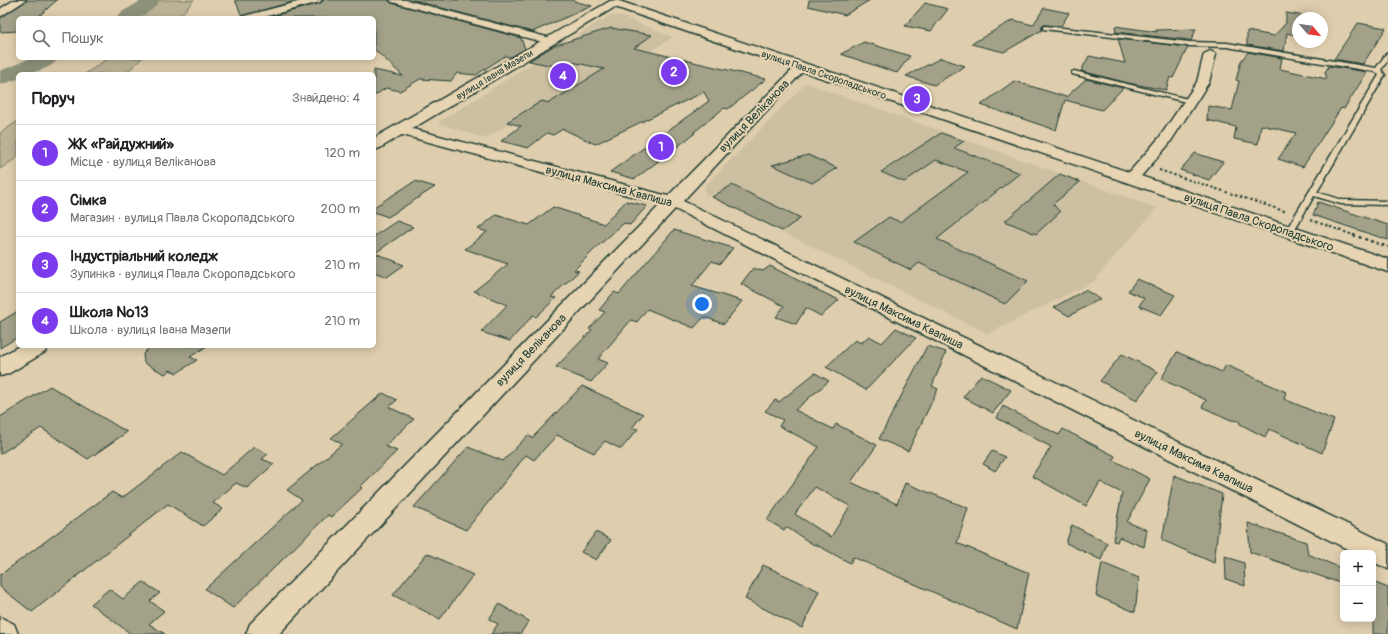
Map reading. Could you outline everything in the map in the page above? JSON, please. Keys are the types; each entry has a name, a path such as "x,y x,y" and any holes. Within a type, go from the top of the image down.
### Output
{"street":[{"path":"0,14 21,0"},
{"path":"256,16 318,0"},
{"path":"395,0 550,41"},
{"name":"вулиця Івана Мазепи","path":"376,144 550,41 611,1"},
{"name":"вулиця Павла Скоропадського","path":"611,1 1388,266"},
{"path":"1131,179 1164,141 1203,82 1210,54"},
{"name":"вулиця Веліканова","path":"260,634 802,66"},
{"name":"вулиця Максима Квапиша","path":"400,130 672,202 1388,557"},
{"path":"0,368 34,348"},
{"path":"0,631 4,634"}],"lane":[{"path":"1045,28 1189,44 1227,45 1378,70 1382,75 1289,232"},
{"path":"1378,70 1388,55"},
{"path":"1074,73 1190,101"},
{"path":"1312,193 1341,202 1388,203"}],"shaded area":[{"path":"160,0 194,0 180,16 139,16"},
{"path":"610,15 621,16 673,37 542,121 521,115 486,139 437,123"},
{"path":"106,60 140,60 127,72 88,72"},
{"path":"806,83 1157,208 1093,282 988,334 705,194 705,186"},
{"path":"16,122 16,158 0,169 0,133"}],"building":[{"path":"27,0 57,0 39,16 16,16 16,31 0,32 0,18"},
{"path":"235,0 299,0 242,16"},
{"path":"324,0 388,0 392,3 521,38 525,49 511,57 505,56 476,75 457,73 451,81 420,79 400,91 386,88 376,95 376,72 374,72 374,70 403,76 376,51 376,16 273,16 320,3"},
{"path":"412,0 571,0 592,6 532,32"},
{"path":"809,0 870,0 845,15 808,6"},
{"path":"925,3 948,9 931,31 905,26"},
{"path":"1044,8 1069,13 1061,26 1044,25 1042,30 1004,52 971,44 1013,20 1033,25"},
{"path":"1286,13 1292,14 1292,34 1287,33 1284,51 1247,45 1247,31 1274,36 1286,23"},
{"path":"1358,23 1386,28 1363,64 1334,59"},
{"path":"1115,26 1157,32 1156,30 1196,29 1191,41 1116,32"},
{"path":"611,28 652,35 634,48 766,79 728,109 724,108 693,133 695,133 635,179 610,172 709,101 704,92 595,144 563,129 553,135 547,133 528,148 501,141 521,126 507,122 542,101 549,103 604,69 563,60 554,66 529,61 553,46"},
{"path":"1118,39 1188,47 1173,78 1170,77 1166,90 1128,83 1081,71 1089,56 1125,63"},
{"path":"864,42 910,56 897,73 841,54"},
{"path":"1248,52 1282,58 1280,69 1327,79 1325,72 1329,66 1367,72 1344,109 1341,108 1303,167 1278,159 1296,133 1261,125 1258,144 1234,139 1236,127 1207,120 1208,106 1232,110 1239,81 1236,80 1241,61"},
{"path":"941,58 965,66 934,85 906,76"},
{"path":"1086,79 1123,88 1102,110 1065,100 1056,130 981,105 1014,81 1066,97"},
{"path":"941,133 964,141 954,148 1020,173 937,239 1028,281 1005,304 919,263 911,270 854,242 889,217 900,222 968,172 936,160 904,182 881,172"},
{"path":"1195,153 1223,162 1209,180 1180,170"},
{"path":"808,155 837,168 812,183 772,165"},
{"path":"1060,174 1080,182 1053,204 1060,212 1036,234 1005,221"},
{"path":"415,181 435,187 388,217 376,213 376,206"},
{"path":"732,185 801,218 782,231 712,197"},
{"path":"626,201 647,206 630,225 624,223 597,247 574,270 579,271 551,297 556,298 536,317 533,315 510,341 481,332 507,305 474,291 508,264 465,249 487,232 478,229 496,215 529,225 553,207 604,224"},
{"path":"1318,202 1388,225 1388,240 1313,215"},
{"path":"397,221 413,227 376,252 376,235"},
{"path":"674,230 733,248 720,264 712,261 692,286 742,301 724,324 704,317 694,328 647,309 637,322 631,320 598,359 608,363 591,382 556,367 592,330 589,329 605,312 599,310 614,292 619,294"},
{"path":"376,253 404,265 387,277 376,273"},
{"path":"770,266 839,300 821,316 806,308 796,324 776,317 784,306 741,284 753,268 763,271"},
{"path":"1137,279 1175,295 1161,315 1139,306 1144,298 1128,291"},
{"path":"1085,290 1100,299 1069,316 1054,307"},
{"path":"16,312 16,338 0,348 0,322"},
{"path":"896,328 916,338 866,390 826,367 855,340 861,343 869,336 882,343"},
{"path":"927,346 946,352 932,386 938,389 908,451 879,439"},
{"path":"149,348 204,348 190,357 197,360 177,373 170,370 165,374 144,363 143,354"},
{"path":"1177,352 1222,372 1226,365 1286,392 1284,399 1334,420 1322,453 1269,429 1265,437 1240,424 1239,421 1231,420 1202,407 1206,400 1161,379"},
{"path":"1122,354 1158,372 1137,400 1100,381"},
{"path":"815,373 829,381 795,410 833,429 836,424 877,445 851,482 897,504 905,483 968,508 957,543 1029,573 1017,629 853,557 850,563 815,544 814,545 786,527 784,530 767,520 819,447 779,426 783,420 765,411 775,400 779,402","holes":["815,487 850,506 831,537 795,514"]},
{"path":"981,375 1011,390 993,413 963,397"},
{"path":"50,386 127,432 88,459 41,428 0,454 0,417"},
{"path":"582,386 643,414 632,428 638,429 621,449 605,441 594,453 557,435 534,460 526,455 466,530 414,507 468,447 503,461 528,435 532,438"},
{"path":"383,393 397,400 389,407 414,419 385,446 397,451 360,487 362,488 331,517 328,515 233,608 205,589 302,500 287,490 342,444 331,438"},
{"path":"1003,406 1059,435 1063,429 1115,456 1113,460 1150,479 1127,522 1147,530 1144,547 1119,537 1117,542 1113,541 1122,493 1100,482 1086,506 1032,476 1051,447 997,418"},
{"path":"254,447 268,454 262,459 274,464 247,488 236,483 213,503 223,509 203,526 168,504 32,612 0,587 0,575 112,492 122,498 182,452 222,475"},
{"path":"992,451 1005,457 995,471 983,464"},
{"path":"1174,475 1222,494 1214,563 1162,540"},
{"path":"1248,523 1306,542 1308,554 1340,568 1340,583 1250,552"},
{"path":"1072,525 1107,543 1101,560 1066,543"},
{"path":"596,532 611,540 596,560 581,552"},
{"path":"427,553 473,575 440,619 393,595"},
{"path":"1225,556 1244,563 1245,586 1226,579"},
{"path":"1102,563 1139,578 1135,612 1096,596"},
{"path":"763,565 819,591 802,628 745,599"},
{"path":"143,582 160,593 150,601 164,611 149,624 165,634 131,634 91,604 109,589 123,599"},
{"path":"1376,583 1388,588 1388,634 1373,634 1373,622 1376,622"},
{"path":"499,604 529,621 520,634 491,634 498,624 489,619"}],"waterway":[{"path":"129,16 140,10 151,0"},
{"path":"16,72 44,60"},
{"path":"0,79 16,72"}],"place":[{"name":"Сімка","path":"674,72"},
{"name":"Школа №13","path":"563,76"},
{"name":"Індустріальний коледж","path":"917,99"},
{"name":"ЖК «Райдужний»","path":"661,147"}]}
